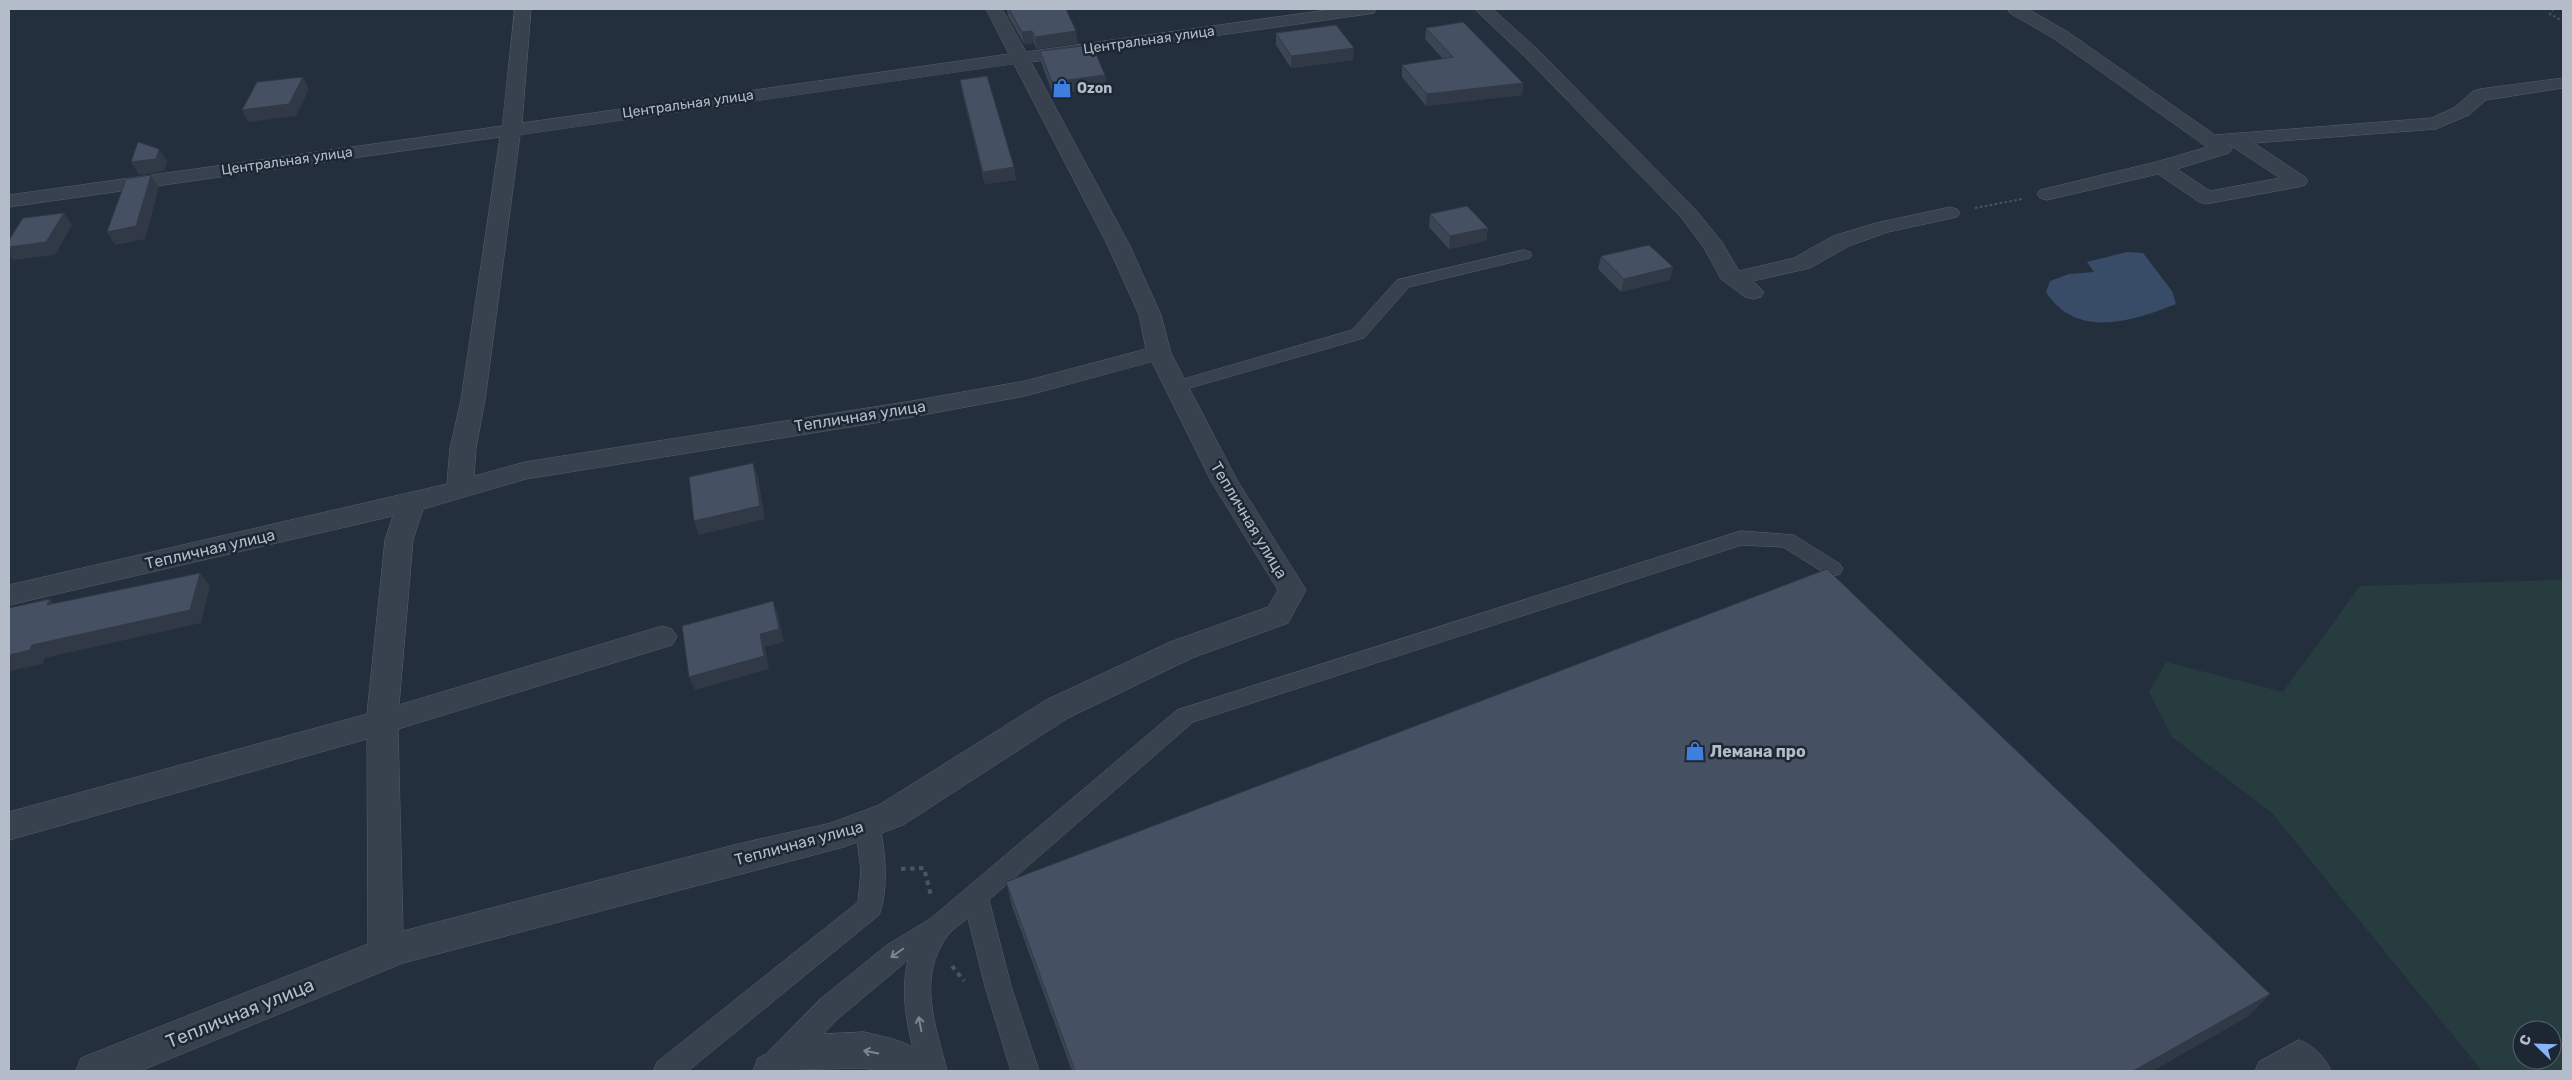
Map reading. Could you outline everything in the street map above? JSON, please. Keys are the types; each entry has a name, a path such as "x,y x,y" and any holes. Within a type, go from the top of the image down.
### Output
{"street":[{"path":"460,490 463,448 473,400 510,129 523,9"},
{"path":"994,9 1119,246 1150,315 1158,353"},
{"name":"Центральная улица","path":"9,200 1368,9"},
{"path":"1483,9 1531,53 1688,213 1714,247 1729,274 1754,292"},
{"path":"2016,9 2062,36 2222,149 2160,167 2048,194"},
{"path":"2211,141 2436,123 2462,111 2480,95 2563,84"},
{"path":"2160,167 2206,198 2298,181 2234,139"},
{"path":"1734,278 1776,271 1802,263 1841,241 1883,227 1950,213"},
{"name":"Тепличная улица","path":"9,595 411,502 460,490 525,470 912,409 1025,388 1158,353 1224,481 1292,590 1278,615 1181,650 1057,709 891,815 832,837 738,859 386,954 95,1071"},
{"path":"386,954 382,722 399,540 411,502"},
{"path":"9,826 382,722 662,636"},
{"path":"770,1071 806,1053 864,1050 900,1059 914,1071"}],"lane":[{"path":"1176,387 1358,334 1403,283 1524,255"},
{"path":"770,1071 793,1043 851,990 896,953 939,927 975,894 1185,716 1741,538 1787,540 1833,568"},
{"path":"667,1071 870,907 873,871 866,824"},
{"path":"975,894 998,986 1025,1071"},
{"path":"933,1071 920,1026 916,988 922,959 939,927"},
{"path":"2269,1071 2298,1053 2317,1071"}],"path":[{"path":"2554,9 2550,14 2563,21"},
{"path":"1950,213 2048,194"}],"green space":[{"path":"2563,581 2563,1071 2482,1071 2272,813 2172,737 2149,692 2166,662 2283,692 2360,586"}],"water":[{"path":"2127,252 2143,253 2172,291 2176,304 2124,320 2089,321 2073,317 2059,307 2046,292 2050,281 2069,274 2094,272 2087,262"}],"building":[{"path":"1009,9 1066,9 1076,31 1035,37 1032,31 1022,32"},
{"path":"1463,22 1523,83 1427,94 1402,65 1453,57 1426,28"},
{"path":"1336,25 1354,48 1291,56 1276,33"},
{"path":"1092,45 1105,75 1052,82 1040,51"},
{"path":"987,76 1014,167 983,172 960,80"},
{"path":"303,77 289,104 242,110 257,82"},
{"path":"138,142 159,149 156,159 131,162"},
{"path":"151,175 136,226 107,232 126,179"},
{"path":"1467,206 1488,228 1450,236 1430,214"},
{"path":"64,213 46,242 9,247 9,240 23,218"},
{"path":"1649,245 1673,267 1624,279 1601,256"},
{"path":"753,463 760,506 694,521 689,477"},
{"name":"Лемана про","path":"1827,569 2270,994 2133,1071 1075,1071 1006,882"},
{"path":"200,573 190,610 32,645 30,650 9,655 9,608 50,599 47,605"},
{"path":"773,601 779,629 760,634 764,656 689,677 682,626"}],"place":[{"name":"Ozon","path":"1062,88"},
{"name":"Лемана про","path":"1695,751"}]}
